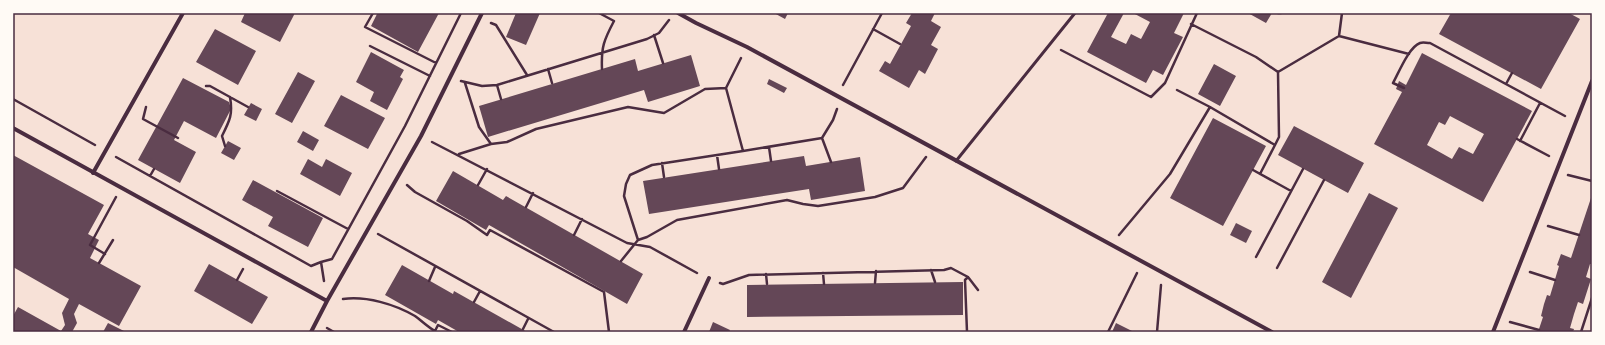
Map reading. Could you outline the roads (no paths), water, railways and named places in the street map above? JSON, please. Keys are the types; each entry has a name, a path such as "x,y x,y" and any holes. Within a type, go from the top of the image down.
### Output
{"street":[{"path":"93,173 183,13"},
{"path":"311,332 327,301 421,136 482,13"},
{"path":"678,13 747,47 1272,332"},
{"path":"1493,332 1592,81"},
{"path":"13,128 327,301"},
{"path":"684,332 709,278"}],"lane":[{"path":"956,161 1075,13"}]}
